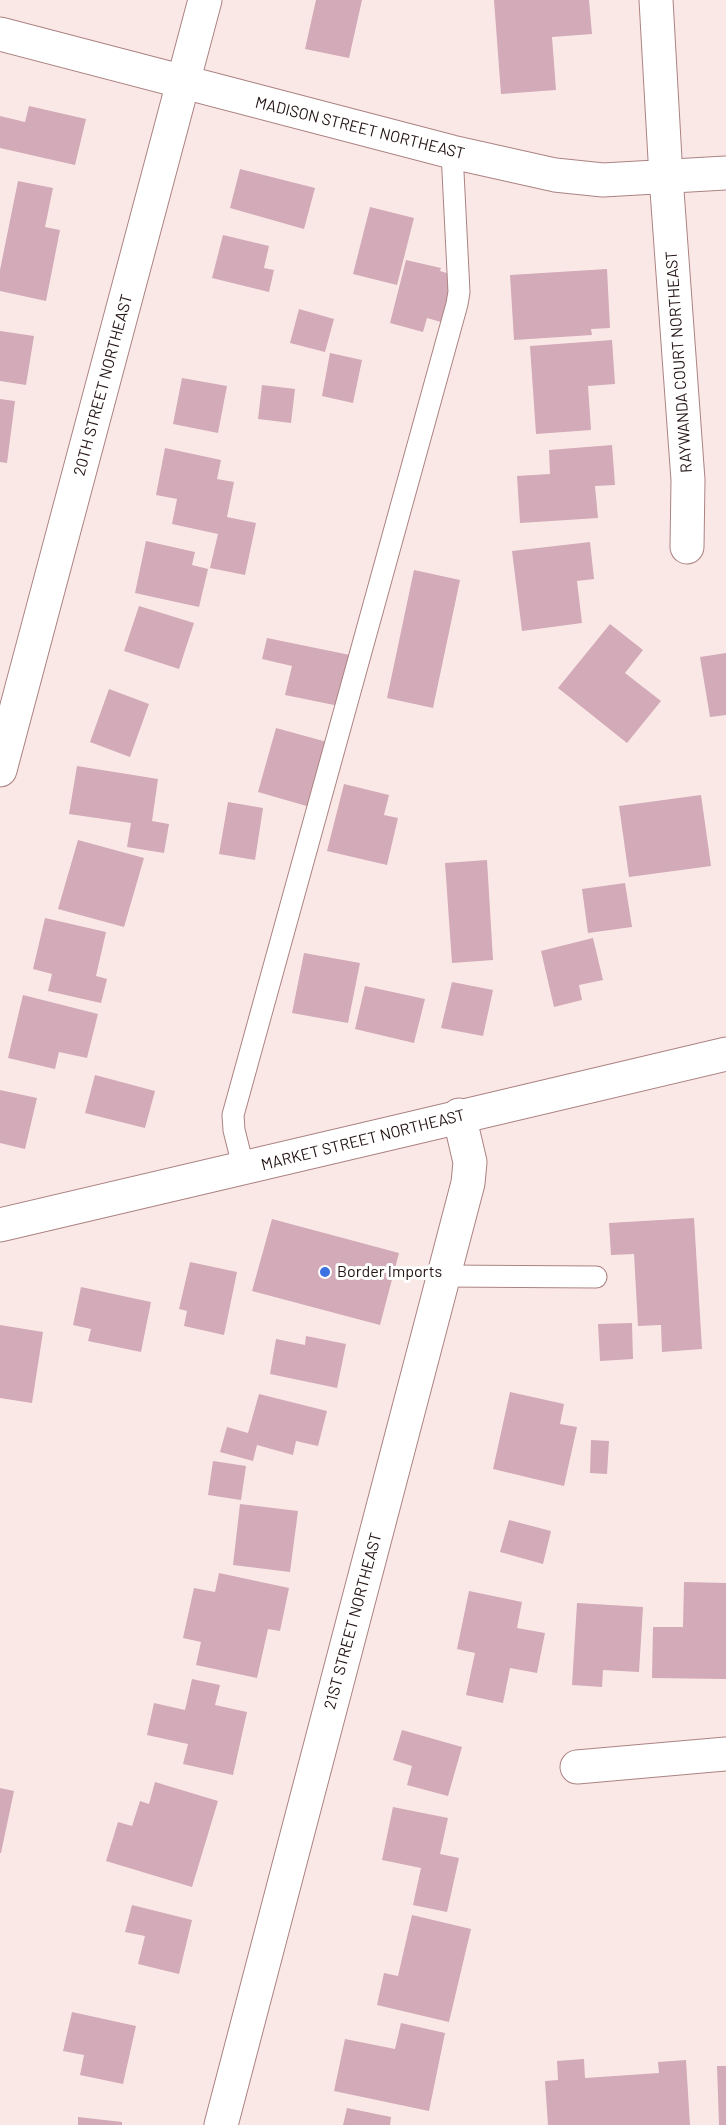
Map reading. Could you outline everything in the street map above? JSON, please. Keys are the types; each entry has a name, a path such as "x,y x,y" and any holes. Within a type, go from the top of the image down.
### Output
{"street":[{"name":"20TH STREET NORTHEAST","path":"0,770 206,0"},
{"path":"656,0 666,177"},
{"name":"MADISON STREET NORTHEAST","path":"0,34 184,84 453,152 555,175 603,180 726,172"},
{"name":"RAYWANDA COURT NORTHEAST","path":"666,177 687,480 687,547"},
{"name":"MARKET STREET NORTHEAST","path":"0,1225 244,1170 459,1115 726,1054"},
{"name":"21ST STREET NORTHEAST","path":"221,2125 468,1183 470,1162 459,1115"},
{"path":"577,1767 726,1754"}],"lane":[{"path":"244,1170 233,1115 457,304 459,292 453,152"},
{"path":"444,1276 596,1277"}],"building":[{"path":"316,0 362,0 349,58 305,49"},
{"path":"494,0 589,0 592,34 552,37 556,90 501,94"},
{"path":"29,106 86,119 75,165 0,148 0,116 25,122"},
{"path":"240,169 315,188 304,229 230,208"},
{"path":"18,181 53,188 45,227 60,230 46,301 0,291 0,270"},
{"path":"370,207 414,218 397,285 353,274"},
{"path":"223,235 269,246 264,268 274,270 269,292 212,278"},
{"path":"406,260 441,268 440,271 453,275 441,322 427,318 423,332 390,323"},
{"path":"607,269 610,328 591,329 592,335 514,340 510,275"},
{"path":"299,309 334,319 325,352 290,343"},
{"path":"0,331 34,336 26,385 0,381"},
{"path":"612,340 615,384 588,386 591,430 536,434 530,346"},
{"path":"330,353 362,360 353,403 322,396"},
{"path":"182,378 227,386 218,433 173,424"},
{"path":"262,385 295,389 291,423 258,419"},
{"path":"0,399 15,401 7,463 0,462"},
{"path":"612,445 615,485 595,486 598,518 520,523 517,476 550,474 549,450"},
{"path":"165,448 221,460 217,479 234,482 227,517 256,523 245,575 210,568 218,534 172,524 177,499 156,495"},
{"path":"146,541 195,552 192,565 208,569 199,607 135,593"},
{"path":"590,542 594,579 577,581 582,623 522,631 512,551"},
{"path":"414,570 460,580 433,708 387,698"},
{"path":"139,606 194,623 179,669 124,651"},
{"path":"610,624 643,650 625,673 661,701 627,743 558,688"},
{"path":"267,638 350,655 339,706 285,695 292,666 262,659"},
{"path":"726,653 726,715 710,717 700,657"},
{"path":"109,689 149,704 130,757 90,742"},
{"path":"276,728 327,742 310,807 258,792"},
{"path":"77,766 158,779 152,821 169,824 164,853 127,847 131,823 69,814"},
{"path":"344,784 389,795 384,815 398,818 387,865 327,851"},
{"path":"701,795 711,866 629,877 619,806"},
{"path":"228,802 263,808 255,860 219,854"},
{"path":"78,840 144,858 124,927 58,909"},
{"path":"487,860 493,960 452,963 445,863"},
{"path":"625,883 632,927 588,933 582,889"},
{"path":"45,918 106,932 96,976 107,979 101,1003 48,991 52,974 33,969"},
{"path":"593,938 603,980 579,985 582,1000 554,1007 541,951"},
{"path":"304,953 360,963 348,1023 292,1013"},
{"path":"452,982 493,990 483,1036 441,1028"},
{"path":"365,986 425,999 414,1043 355,1029"},
{"path":"23,995 98,1014 87,1058 59,1052 55,1069 8,1058"},
{"path":"95,1075 155,1091 145,1128 85,1113"},
{"path":"0,1090 37,1098 25,1149 0,1143"},
{"path":"694,1218 702,1349 662,1352 661,1325 638,1326 634,1254 611,1255 609,1223"},
{"name":"Border Imports","path":"272,1219 399,1253 380,1325 252,1291"},
{"path":"190,1262 237,1272 224,1335 184,1326 187,1311 179,1309"},
{"path":"81,1287 151,1302 141,1352 88,1341 91,1329 73,1325"},
{"path":"632,1323 633,1359 600,1361 598,1324"},
{"path":"0,1325 43,1332 32,1403 0,1398"},
{"path":"306,1336 346,1344 337,1388 270,1374 276,1339 305,1345"},
{"path":"510,1392 564,1404 560,1424 577,1427 564,1486 493,1469"},
{"path":"259,1394 327,1411 318,1446 296,1441 293,1455 257,1445 253,1461 220,1452 227,1427 248,1433"},
{"path":"591,1440 609,1441 607,1474 590,1473"},
{"path":"213,1461 246,1466 241,1500 208,1495"},
{"path":"240,1504 298,1511 290,1572 233,1565"},
{"path":"509,1520 551,1531 543,1564 500,1552"},
{"path":"219,1573 289,1588 280,1631 268,1629 257,1678 196,1665 201,1642 183,1638 194,1588 215,1592"},
{"path":"684,1582 726,1583 726,1679 652,1678 653,1627 683,1627"},
{"path":"469,1591 522,1602 517,1628 545,1633 537,1673 510,1668 503,1703 466,1695 475,1653 457,1649"},
{"path":"577,1603 643,1607 639,1672 603,1670 602,1687 572,1685"},
{"path":"192,1679 220,1685 215,1705 247,1712 233,1775 183,1764 188,1744 147,1735 154,1703 185,1710"},
{"path":"402,1730 462,1747 448,1796 407,1785 412,1766 393,1760"},
{"path":"155,1782 218,1801 192,1887 106,1861 118,1822 132,1826 140,1801 149,1804"},
{"path":"0,1788 14,1791 1,1853 0,1853"},
{"path":"393,1807 448,1818 440,1854 459,1858 447,1912 413,1905 421,1868 382,1860"},
{"path":"132,1905 192,1920 179,1974 138,1964 145,1936 125,1932"},
{"path":"412,1915 471,1929 449,2022 377,2005 384,1973 398,1976"},
{"path":"72,2012 136,2026 123,2084 80,2075 84,2055 63,2051"},
{"path":"401,2023 445,2033 429,2111 334,2091 345,2039 395,2049"},
{"path":"584,2059 585,2078 659,2073 658,2062 686,2060 690,2125 548,2125 545,2081 558,2080 557,2061"},
{"path":"717,2066 726,2066 726,2125 719,2125"},
{"path":"347,2108 391,2117 390,2125 343,2125"},
{"path":"78,2117 122,2122 122,2125 78,2125"}],"place":[{"name":"Border Imports","path":"325,1272"}]}
